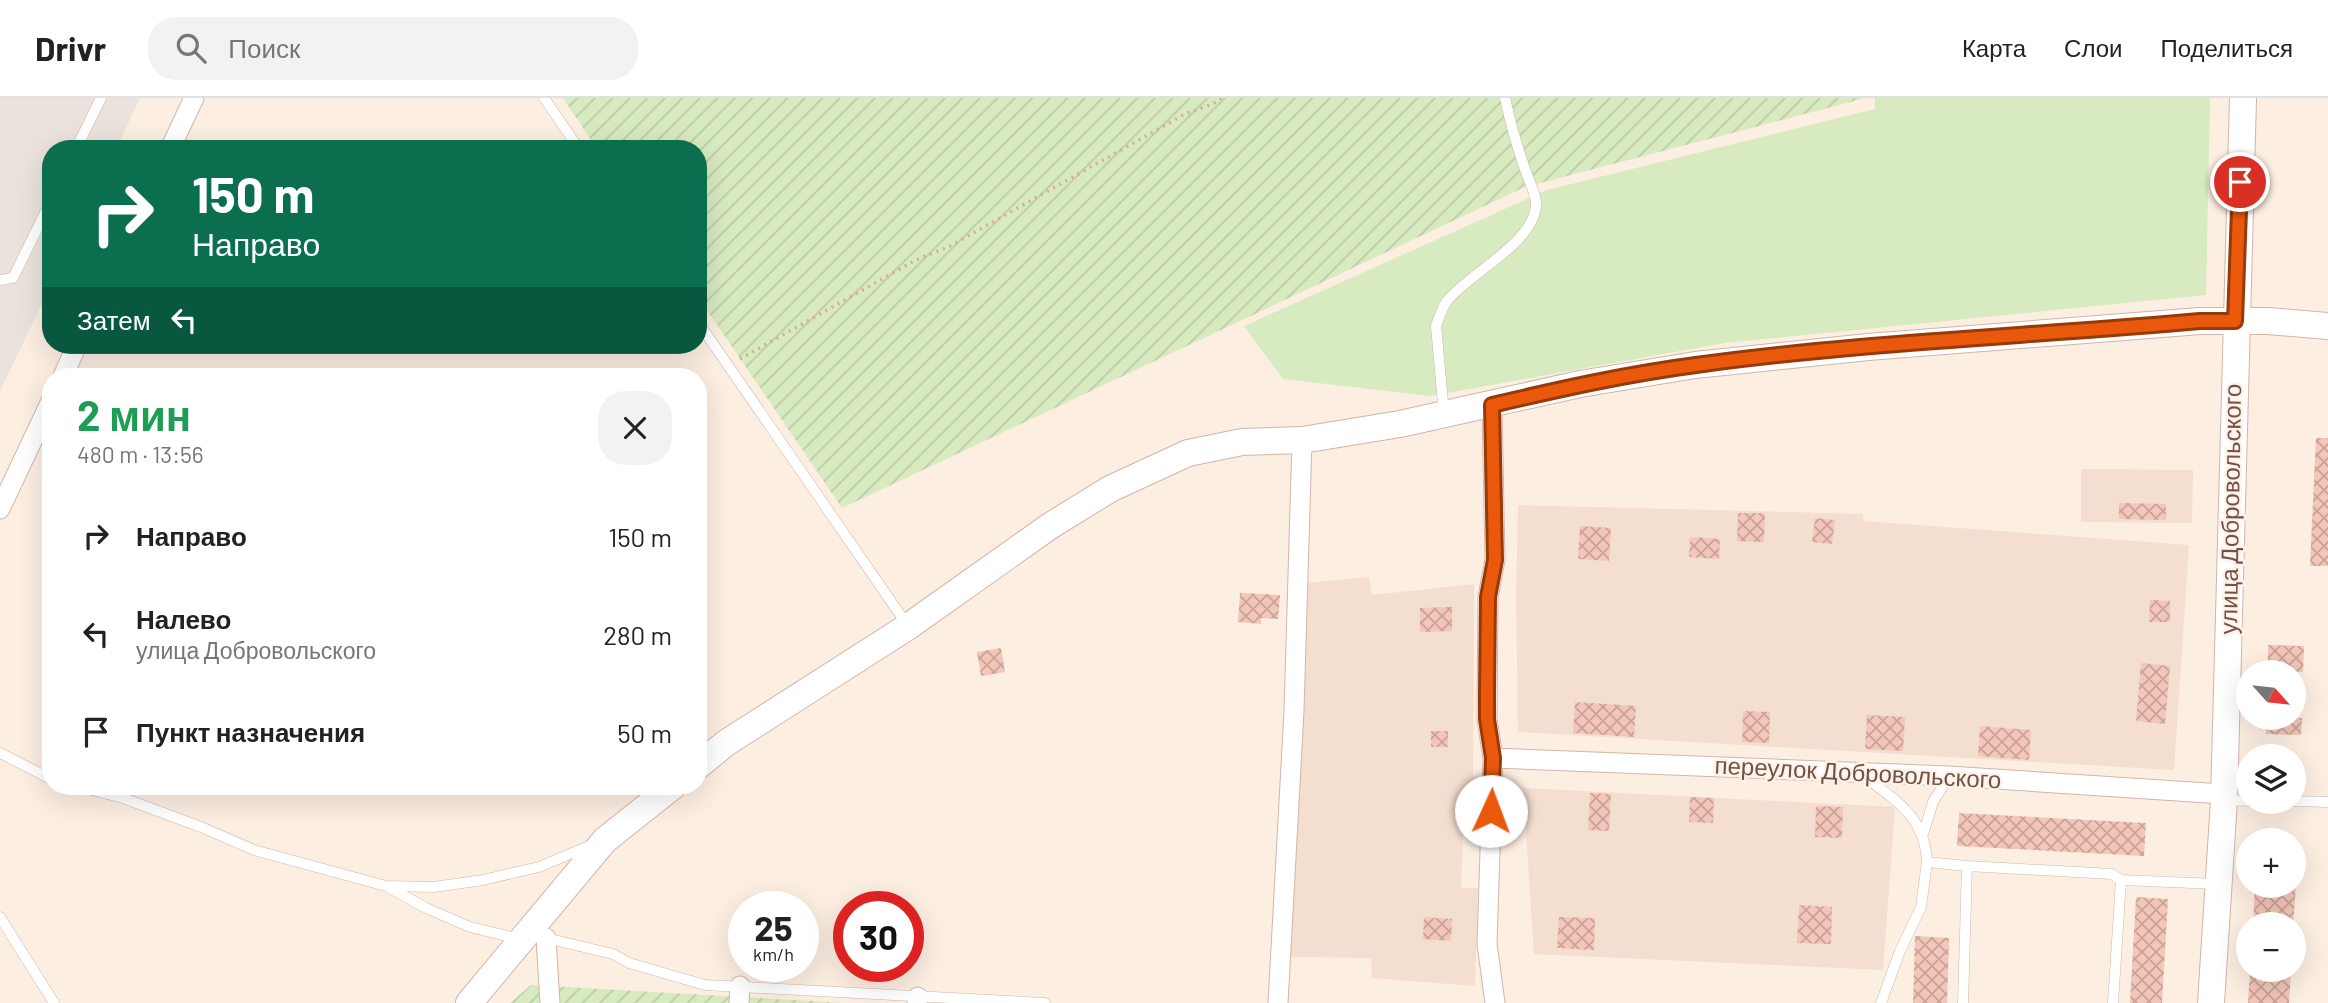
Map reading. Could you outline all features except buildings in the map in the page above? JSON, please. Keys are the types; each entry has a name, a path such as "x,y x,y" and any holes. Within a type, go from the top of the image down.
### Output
{"street":[{"path":"174,140 194,98"},
{"name":"улица Добровольского","path":"2211,1003 2218,884 2232,799 2235,321 2243,98"},
{"path":"707,759 726,743 909,626 1050,526 1110,489 1188,453 1242,442 1302,440 1492,405 1580,384 1695,365 1868,346 2200,321 2268,321 2328,326"},
{"path":"1492,405 1495,560 1488,597 1487,719 1493,758 1487,944 1495,1003"},
{"path":"0,509 42,420"},
{"path":"1278,1003 1294,711 1302,440"},
{"name":"переулок Добровольского","path":"1493,758 1949,776 2232,799"},
{"path":"469,1003 534,939 605,840 662,795"},
{"path":"534,939 550,1003"}],"lane":[{"path":"80,140 101,98"},
{"path":"544,98 573,140"},
{"path":"1444,414 1436,326 1447,302 1521,237 1532,220 1536,202 1514,138 1505,98"},
{"path":"0,280 13,278 42,219"},
{"path":"707,334 909,626"},
{"path":"0,753 42,774"},
{"path":"1858,773 1903,805 1926,843 1927,862 1921,907 1900,951 1881,1003"},
{"path":"1923,834 1933,802 1949,776"},
{"path":"115,795 254,850 386,886 426,908 470,927 613,954 653,971 739,995 1045,1003"},
{"path":"2306,801 2328,802"},
{"path":"386,886 434,887 483,880 539,867 605,840"},
{"path":"1927,862 2112,874 2121,880 2218,884"},
{"path":"1964,1003 1967,866"},
{"path":"2113,1003 2121,880"},
{"path":"0,917 54,1003"}],"path":[{"path":"729,365 916,260 950,246 1173,121 1221,98"}],"shaded area":[{"path":"0,98 140,98 120,140 42,140 42,304 0,391"},
{"path":"2081,469 2193,470 2192,523 2081,522"},
{"path":"1518,505 1863,514 1863,521 2189,545 2174,770 1518,732"},
{"path":"1369,577 1372,595 1474,584 1473,778 1483,778 1481,834 1463,834 1461,888 1478,888 1475,986 1372,978 1371,958 1289,957 1307,583"},
{"path":"1523,788 1895,807 1883,970 1534,954"}],"green space":[{"path":"563,98 1862,98 1525,187 842,508 707,310 707,140 591,140"},
{"path":"1875,98 2210,98 2206,295 1725,343 1430,396 1283,379 1244,326 1547,190 1875,109"},
{"path":"531,985 845,1003 510,1003"}],"route":[{"path":"1491,811 1493,758 1487,719 1487,694 1488,597 1495,560 1492,405 1580,384 1695,365 1868,346 2018,337 2200,321 2235,321 2240,182"}]}
